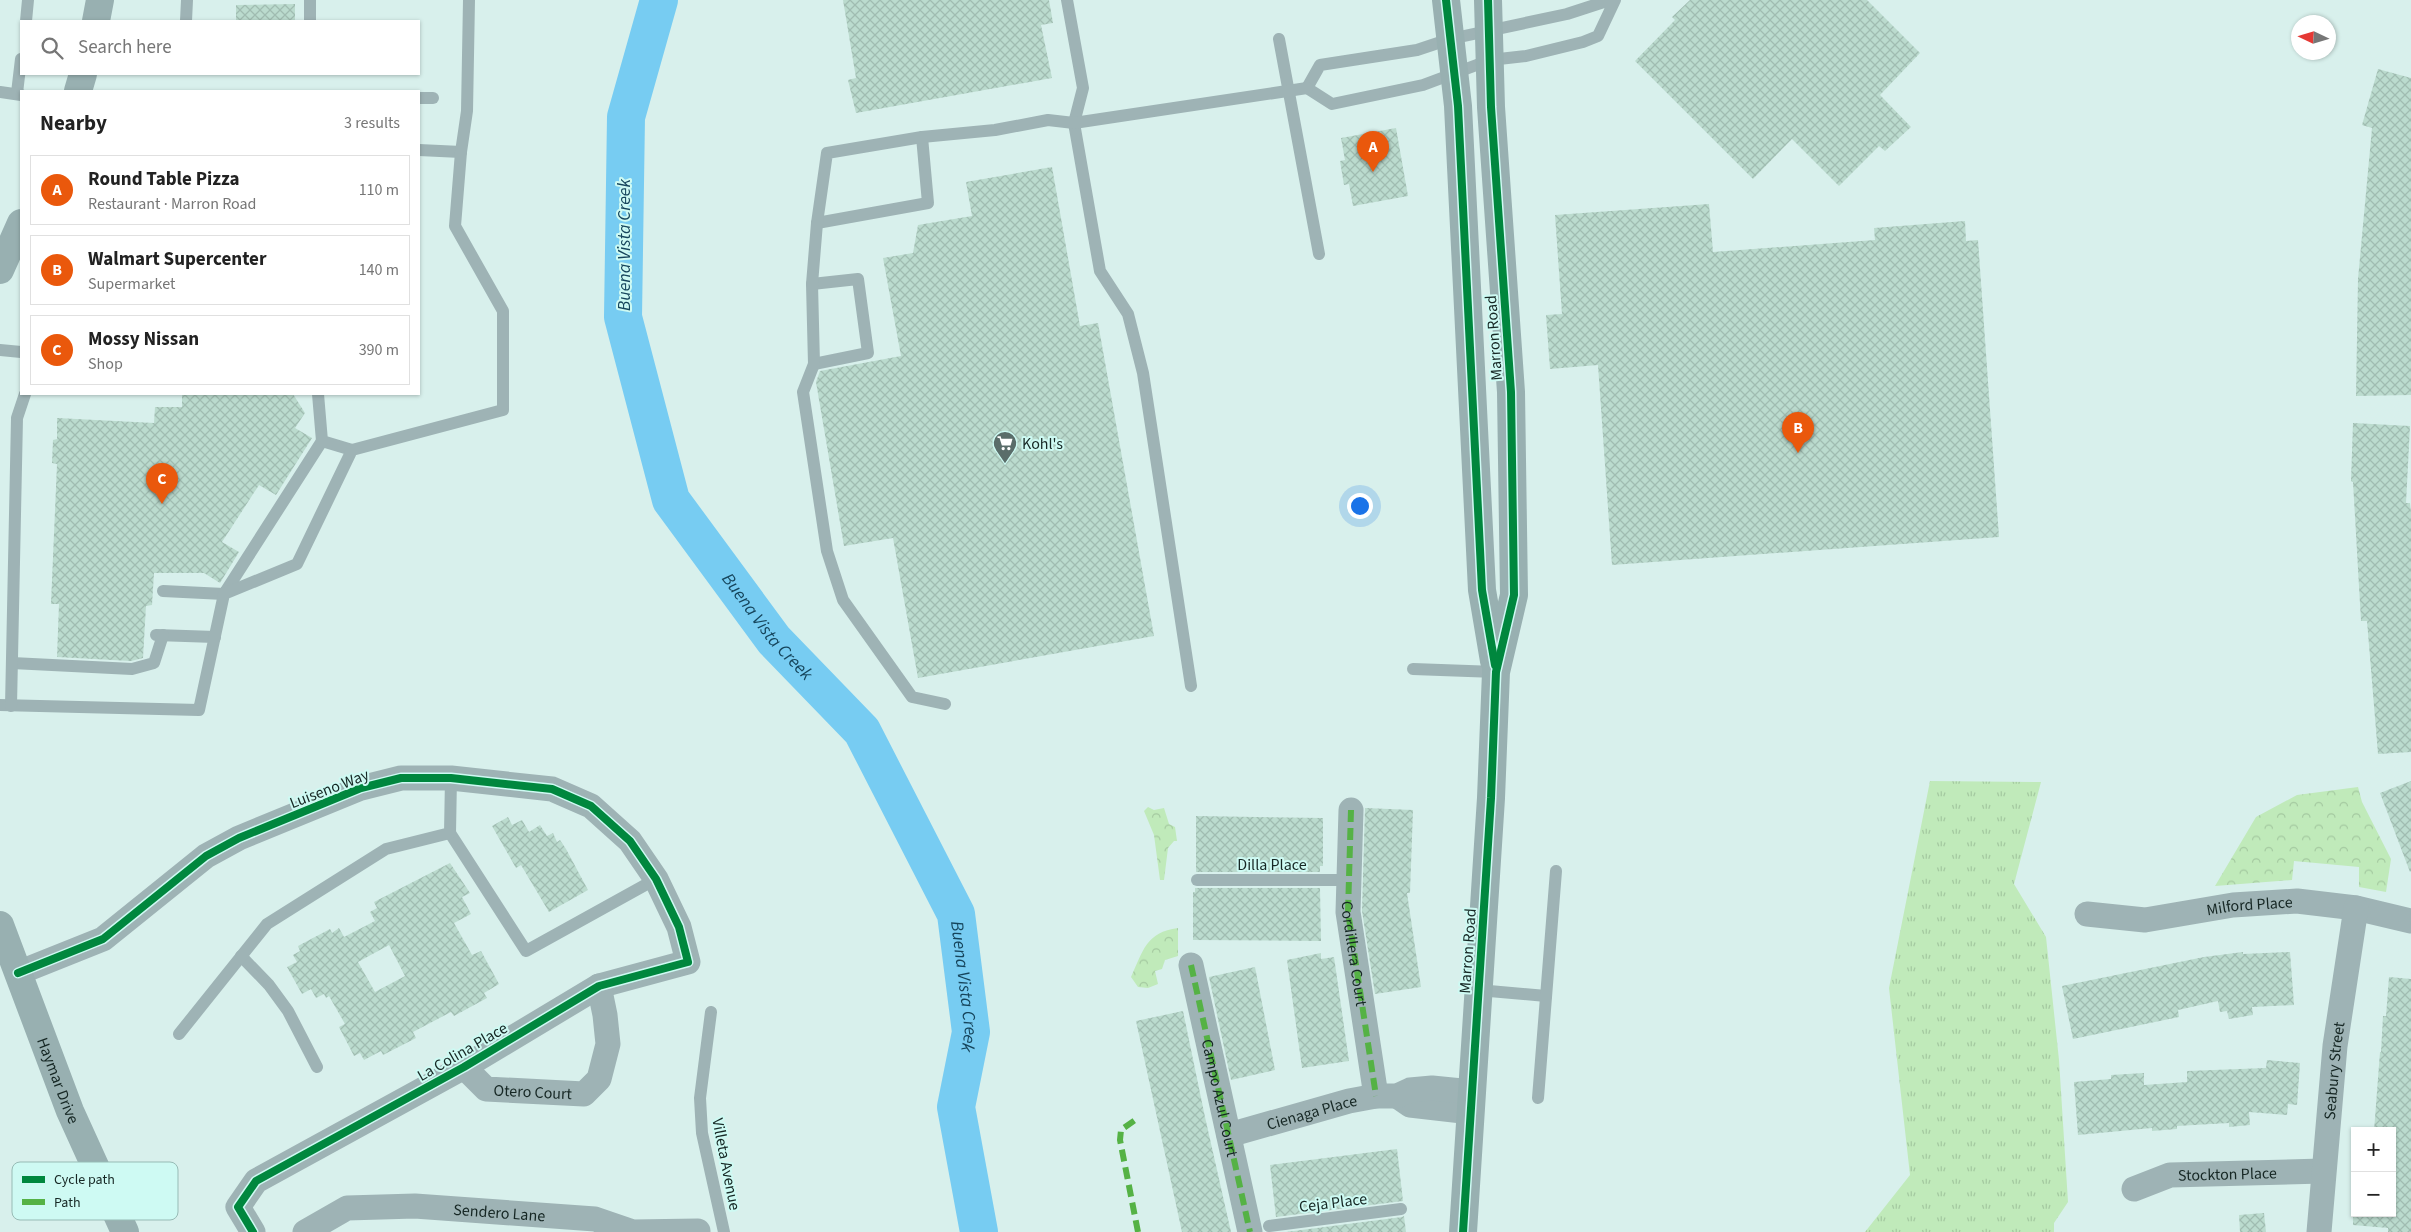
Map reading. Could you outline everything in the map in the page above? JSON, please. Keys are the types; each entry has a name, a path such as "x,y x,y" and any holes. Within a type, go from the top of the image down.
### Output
{"street":[{"path":"96,20 100,0"},
{"name":"Marron Road","path":"1446,0 1458,106 1482,590 1496,672"},
{"name":"Marron Road","path":"1463,1232 1496,672 1514,595 1511,392 1491,107 1488,0"},
{"path":"78,90 82,75"},
{"path":"0,270 20,225"},
{"name":"Luiseno Way","path":"18,973 103,939 206,856 239,838 361,788 401,778 451,778 552,789 591,806 630,842 656,879 679,927 688,962"},
{"name":"Cordillera Court","path":"1351,810 1348,912 1386,1096"},
{"name":"Milford Place","path":"2087,914 2145,920 2233,905 2297,900 2356,908 2411,921"},
{"name":"Seabury Street","path":"2319,1232 2335,1046 2356,908"},
{"name":"Haymar Drive","path":"0,925 70,1111 93,1162"},
{"name":"La Colina Place","path":"253,1232 238,1207 256,1181 464,1067 599,986 688,962"},
{"name":"Campo Azul Court","path":"1191,965 1229,1135 1257,1229"},
{"name":"Otero Court","path":"464,1067 486,1089 584,1094 599,1078 608,1044 599,986"},
{"name":"Cienaga Place","path":"1229,1135 1349,1101 1386,1096 1410,1090 1437,1089 1471,1102"},
{"name":"Stockton Place","path":"2134,1189 2170,1175 2323,1171"},
{"name":"Sendero Lane","path":"304,1232 347,1208 415,1206 595,1219 633,1232 698,1231"},
{"name":"Haymar Drive","path":"120,1220 125,1232"}],"lane":[{"path":"26,20 28,0"},
{"path":"186,20 187,0"},
{"path":"310,0 310,20"},
{"path":"322,441 352,450 503,410 503,311 455,226 461,152 467,111 469,0"},
{"path":"1067,0 1083,88 1074,123 1100,271 1128,314 1143,373 1191,686"},
{"path":"1307,88 1320,65 1417,50 1450,39 1566,14 1610,0"},
{"path":"945,704 912,697 844,600 827,551 803,392 814,364 812,284 816,223 827,153 922,137 995,130 1048,120 1074,123 1288,89 1307,88 1332,104 1423,85 1490,60 1536,54 1583,42 1598,36 1615,0"},
{"path":"1279,39 1319,254"},
{"path":"0,92 19,94 20,75"},
{"path":"420,98 433,98"},
{"path":"816,223 928,203 922,137"},
{"path":"420,150 461,152"},
{"path":"812,284 858,279 868,353 814,364"},
{"path":"0,350 20,352"},
{"path":"25,395 17,418 12,663 5,706 199,710 224,594 322,441 318,395"},
{"path":"163,591 224,594 297,564 352,450"},
{"path":"12,663 132,669 154,663 160,635 215,637"},
{"path":"1413,669 1496,672"},
{"path":"451,778 450,833 526,952 656,879"},
{"path":"179,1034 267,924 386,848 450,833"},
{"path":"1538,1098 1556,871"},
{"name":"Dilla Place","path":"1197,880 1348,880"},
{"path":"241,956 270,985 288,1011 317,1067"},
{"path":"1478,990 1546,996"},
{"name":"Villeta Avenue","path":"711,1012 700,1098 702,1133 724,1232"},
{"name":"Ceja Place","path":"1257,1229 1401,1209"}],"green space":[{"path":"1930,781 2041,782 2014,884 2046,937 2059,1060 2068,1202 2054,1223 2054,1232 1865,1232 1910,1175 1889,988"},
{"path":"2358,787 2362,802 2391,859 2386,892 2359,887 2359,867 2294,861 2292,880 2215,886 2256,817 2297,795"},
{"path":"1148,807 1154,810 1164,808 1169,824 1175,827 1177,841 1174,841 1168,848 1164,880 1160,880 1154,835 1144,811"},
{"path":"1178,928 1178,956 1165,960 1162,969 1155,971 1158,984 1148,988 1138,987 1131,977 1147,944 1159,934"}],"building":[{"path":"843,0 1049,0 1053,23 1041,25 1052,78 856,113 848,80 856,78"},
{"path":"1690,0 1867,0 1920,53 1880,95 1911,127 1885,151 1879,146 1839,186 1792,139 1753,179 1635,61 1675,20 1672,17"},
{"path":"295,4 295,20 236,20 236,5"},
{"path":"2378,69 2411,78 2411,395 2356,396 2358,279 2372,128 2362,125"},
{"path":"1396,128 1408,196 1353,206 1349,184 1344,185 1340,161 1345,160 1341,138"},
{"path":"1052,167 1080,326 1098,323 1154,636 918,678 893,538 844,546 816,382 820,371 901,356 883,258 913,253 918,225 972,216 966,182"},
{"path":"1709,204 1713,252 1875,240 1874,228 1965,221 1966,241 1978,240 1999,537 1612,565 1598,365 1550,369 1546,315 1562,314 1555,215"},
{"path":"182,395 294,395 305,413 295,428 312,438 276,495 259,485 222,542 239,552 220,583 204,573 154,573 152,605 146,606 143,658 131,661 57,657 59,604 51,604 57,464 52,463 53,440 57,439 57,418 154,423 155,407 182,407"},
{"path":"2353,423 2410,426 2406,503 2410,503 2411,512 2411,752 2378,754 2367,621 2361,621 2353,482 2351,481"},
{"path":"2411,781 2411,871 2410,872 2380,793"},
{"path":"1365,808 1413,810 1410,893 1407,893 1421,987 1375,994 1362,911"},
{"path":"1196,816 1323,818 1323,866 1320,866 1320,872 1196,872"},
{"path":"508,817 512,825 522,820 529,832 540,825 547,836 553,833 557,842 560,840 566,849 588,890 549,912 521,865 516,868 492,826"},
{"path":"450,863 470,893 462,897 471,914 454,923 472,955 481,951 499,984 484,993 487,998 454,1016 451,1012 413,1032 416,1038 383,1055 381,1051 364,1060 360,1053 354,1056 339,1027 345,1024 329,996 326,998 324,994 316,998 311,989 302,994 287,967 297,962 293,955 300,951 298,946 330,929 332,933 339,928 344,937 375,921 370,912 377,908 374,902","holes":["389,945 405,976 375,992 358,962"]},
{"path":"1195,888 1320,888 1321,941 1193,940 1193,892 1195,892"},
{"path":"2243,952 2243,954 2290,952 2294,1005 2252,1007 2253,1015 2229,1019 2227,1011 2220,1012 2218,1001 2178,1010 2179,1017 2073,1039 2062,986 2204,957"},
{"path":"1321,953 1321,959 1334,957 1349,1061 1302,1068 1287,960"},
{"path":"1255,967 1275,1070 1231,1080 1209,977"},
{"path":"2389,977 2411,979 2411,1232 2388,1232 2388,1228 2353,1225 2353,1217 2396,1217 2396,1127 2374,1127 2383,1016 2386,1016"},
{"path":"1183,1011 1231,1232 1182,1232 1136,1021"},
{"path":"2267,1060 2300,1063 2297,1105 2288,1104 2287,1115 2249,1112 2250,1125 2229,1127 2229,1123 2177,1126 2177,1129 2152,1131 2152,1128 2078,1135 2074,1082 2111,1079 2111,1075 2144,1073 2144,1085 2187,1082 2187,1071 2266,1068"},
{"path":"1397,1149 1403,1201 1276,1217 1270,1165"},
{"path":"2264,1213 2266,1232 2240,1232 2239,1215"},
{"path":"1404,1216 1406,1232 1286,1232 1402,1217"}],"waterway":[{"name":"Buena Vista Creek","path":"659,0 626,117 623,317 671,500 774,640 862,731 956,914 971,1032 956,1107 979,1232"}],"marked path":[{"path":"1351,810 1348,912 1376,1096"},
{"path":"1191,965 1250,1232"},
{"path":"1138,1118 1121,1130 1120,1140 1138,1232"}],"cycle path":[{"path":"1446,0 1458,106 1482,590 1495,665"},
{"path":"1463,1232 1491,798 1496,672 1514,595 1511,392 1491,107 1488,0"},
{"path":"18,973 103,939 206,856 239,838 361,788 401,778 451,778 552,789 591,806 630,841 656,879 679,927 688,962 599,986 464,1067 256,1181 238,1207 253,1232"}],"place":[{"name":"Round Table Pizza","path":"1373,172"},
{"name":"Walmart Supercenter","path":"1798,453"},
{"name":"Kohl's","path":"1005,464"},
{"name":"Mossy Nissan","path":"162,504"}]}
